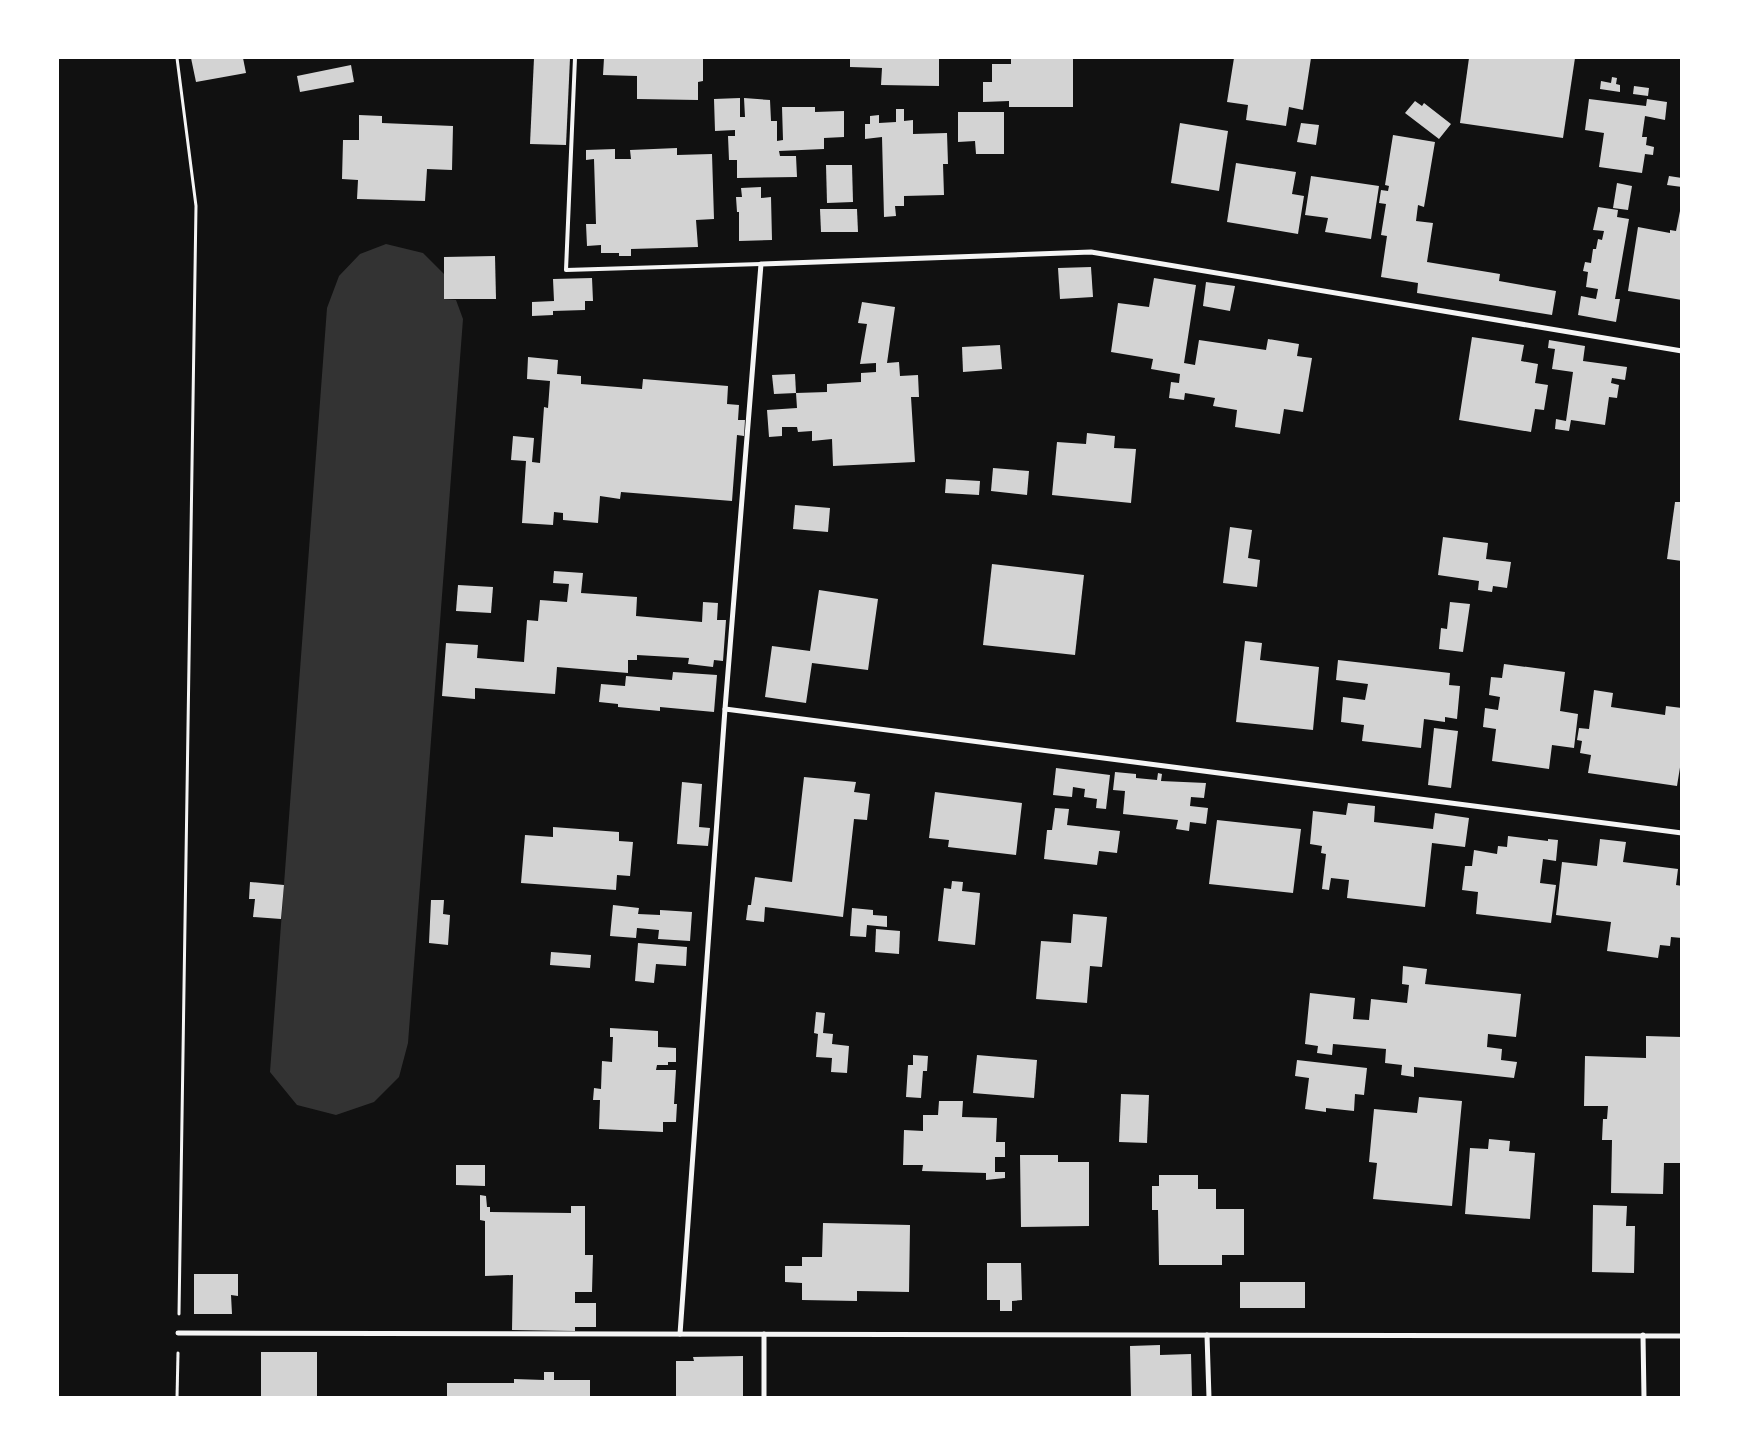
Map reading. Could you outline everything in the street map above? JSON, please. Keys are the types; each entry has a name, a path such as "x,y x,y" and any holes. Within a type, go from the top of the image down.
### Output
{"street":[{"path":"680,1334 725,709 760,264 1091,252 1682,351"},
{"path":"725,709 1682,833"},
{"path":"178,1334 1682,1336"},
{"path":"764,1334 764,1398"},
{"path":"1207,1335 1209,1398"},
{"path":"1643,1336 1644,1398"}],"lane":[{"path":"575,58 566,270 760,264"}],"path":[{"path":"177,58 196,206 177,1398"}],"shaded area":[{"path":"386,244 423,253 444,274 444,299 456,300 463,319 408,1043 399,1077 374,1102 336,1115 297,1105 270,1072 327,308 339,276 360,254"}],"building":[{"path":"191,58 243,58 246,73 196,82"},
{"path":"534,58 570,58 566,145 530,144"},
{"path":"604,58 703,58 703,81 698,82 698,100 637,99 637,76 603,75"},
{"path":"850,58 939,58 939,86 881,85 882,68 850,67"},
{"path":"1011,58 1073,58 1073,107 1009,107 1009,101 983,102 983,82 992,82 992,64 1011,64"},
{"path":"1234,58 1311,58 1303,110 1289,107 1286,126 1246,120 1248,105 1227,102"},
{"path":"1469,58 1575,58 1563,138 1460,123"},
{"path":"351,65 354,82 300,92 297,76"},
{"path":"1612,77 1617,78 1616,84 1620,85 1620,92 1600,89 1601,81 1611,83"},
{"path":"1634,86 1649,88 1648,96 1633,94"},
{"path":"740,98 740,117 745,117 744,98 770,100 771,121 777,121 777,141 783,140 782,107 815,107 815,112 844,111 844,137 824,138 824,149 779,151 780,156 796,156 797,177 737,178 737,160 729,160 728,136 735,136 735,130 715,131 714,99"},
{"path":"1589,99 1646,106 1647,99 1667,102 1665,120 1645,116 1642,137 1647,137 1646,145 1654,147 1653,155 1645,154 1642,173 1599,167 1604,133 1585,130"},
{"path":"1415,101 1422,106 1424,103 1451,124 1439,139 1405,113"},
{"path":"896,109 904,109 904,121 913,120 913,134 947,133 948,164 943,164 944,195 904,196 904,206 895,206 896,216 884,217 882,137 865,139 865,124 870,124 870,116 879,115 879,123 896,122"},
{"path":"958,112 1004,112 1004,154 976,154 975,141 958,142"},
{"path":"359,115 382,116 382,123 453,126 452,170 427,169 425,201 357,199 358,180 342,179 343,140 359,140"},
{"path":"1180,123 1228,131 1219,191 1171,183"},
{"path":"1301,123 1319,125 1316,145 1297,142"},
{"path":"1393,135 1435,142 1424,207 1418,205 1416,221 1433,223 1427,262 1500,274 1499,281 1556,291 1552,315 1417,293 1418,283 1381,277 1387,236 1381,235 1386,204 1379,203 1381,190 1388,191 1389,186 1385,185"},
{"path":"677,148 677,155 712,154 714,219 696,220 698,247 631,249 631,256 619,256 619,253 601,253 601,245 587,246 586,224 596,224 594,159 586,160 586,150 615,149 615,159 631,159 630,150"},
{"path":"1236,163 1296,172 1292,194 1304,196 1298,234 1227,222"},
{"path":"826,165 852,165 853,202 827,203"},
{"path":"1311,176 1379,186 1371,239 1325,232 1328,218 1305,215"},
{"path":"1669,176 1682,178 1682,187 1667,185"},
{"path":"1617,183 1632,186 1628,210 1613,208"},
{"path":"761,187 761,198 771,197 772,240 739,241 739,212 737,212 736,197 742,197 741,188"},
{"path":"1681,206 1682,300 1628,291 1638,227 1670,233 1670,230 1676,231"},
{"path":"1598,207 1618,210 1617,217 1629,219 1615,299 1620,299 1616,322 1578,315 1581,296 1596,299 1598,289 1586,287 1588,272 1583,271 1585,262 1591,263 1593,249 1596,249 1598,239 1602,240 1604,231 1593,230"},
{"path":"820,209 857,209 858,232 821,232"},
{"path":"495,256 496,299 444,299 444,257"},
{"path":"1091,267 1093,297 1060,299 1058,268"},
{"path":"592,278 593,301 585,301 585,310 553,311 553,315 532,316 532,302 554,301 553,279"},
{"path":"1154,278 1196,285 1184,363 1195,365 1199,340 1266,350 1268,339 1299,344 1297,356 1312,358 1303,412 1284,409 1280,434 1235,427 1237,410 1213,406 1215,398 1185,393 1184,400 1169,398 1171,382 1179,383 1180,374 1151,369 1153,359 1111,352 1118,303 1149,307"},
{"path":"1206,282 1235,286 1230,311 1203,306"},
{"path":"862,302 895,307 887,363 899,362 900,376 918,375 919,397 911,397 915,462 833,466 832,439 812,441 812,431 798,432 797,427 782,427 782,436 769,437 767,410 797,408 796,393 827,392 827,384 861,382 861,373 876,372 876,363 860,364 867,324 858,323"},
{"path":"1472,337 1524,345 1521,361 1538,364 1535,383 1548,385 1544,410 1535,409 1531,432 1459,420"},
{"path":"1549,340 1585,346 1583,361 1627,367 1625,380 1612,378 1611,383 1619,385 1617,398 1609,397 1605,425 1571,420 1569,431 1555,429 1556,419 1566,421 1573,372 1552,369 1555,349 1548,348"},
{"path":"1000,345 1002,369 963,372 962,347"},
{"path":"528,357 558,360 557,374 581,376 581,384 642,389 643,379 728,386 727,404 739,405 738,420 745,420 744,436 737,435 732,501 621,492 620,499 600,496 598,523 563,520 563,513 554,512 553,525 522,523 526,461 511,460 513,436 534,438 532,462 540,463 544,407 548,408 550,381 527,379"},
{"path":"795,374 796,393 774,394 772,375"},
{"path":"1087,433 1115,436 1114,448 1136,449 1131,503 1052,495 1057,442 1086,444"},
{"path":"993,468 1029,471 1027,495 991,491"},
{"path":"946,479 980,481 979,495 945,493"},
{"path":"1675,502 1682,502 1682,561 1667,559"},
{"path":"795,505 830,508 828,532 793,529"},
{"path":"1230,527 1252,530 1248,558 1260,560 1257,587 1223,583"},
{"path":"1443,537 1488,543 1486,559 1511,562 1507,588 1493,586 1492,592 1478,590 1479,581 1438,575"},
{"path":"992,564 1084,575 1075,655 983,645"},
{"path":"554,571 583,573 581,593 637,597 636,616 702,622 703,602 718,603 717,620 726,620 723,661 714,660 713,667 688,664 689,658 637,655 637,660 628,660 628,673 557,667 555,694 475,688 475,699 442,696 446,643 478,645 477,658 524,662 527,620 538,621 540,600 567,602 569,584 553,583"},
{"path":"458,585 493,587 491,613 456,611"},
{"path":"819,590 878,599 868,670 812,663 806,703 765,697 772,646 810,651"},
{"path":"1450,602 1470,604 1463,652 1439,649 1441,628 1447,629"},
{"path":"1245,641 1262,643 1260,660 1319,667 1313,730 1236,722"},
{"path":"1338,660 1450,673 1449,685 1460,686 1457,719 1445,717 1445,722 1424,719 1421,748 1362,741 1364,725 1341,722 1343,697 1365,700 1368,684 1336,680"},
{"path":"1504,664 1565,672 1560,711 1578,714 1574,748 1552,745 1549,769 1492,761 1496,729 1483,727 1485,708 1498,710 1500,697 1489,695 1491,677 1502,678"},
{"path":"673,672 717,675 714,712 660,707 660,711 618,707 618,704 599,702 601,684 625,686 626,676 672,680"},
{"path":"1594,690 1613,693 1611,707 1665,715 1666,706 1682,708 1682,755 1677,786 1588,773 1591,755 1580,753 1582,741 1577,740 1579,728 1589,729"},
{"path":"1434,728 1458,731 1451,788 1428,785"},
{"path":"1056,768 1110,775 1106,809 1096,808 1097,799 1084,797 1085,789 1073,787 1072,797 1053,795"},
{"path":"1115,772 1136,774 1136,778 1157,780 1158,773 1162,774 1161,781 1206,783 1204,798 1191,797 1190,806 1208,808 1206,824 1190,822 1189,831 1176,829 1178,820 1123,814 1125,791 1113,790"},
{"path":"804,777 856,782 854,792 870,794 867,820 854,819 843,917 765,907 764,922 746,920 748,905 751,905 755,877 792,882"},
{"path":"682,782 702,784 699,827 710,828 708,846 677,844"},
{"path":"935,792 1022,803 1016,855 948,847 949,840 929,838"},
{"path":"1348,803 1375,806 1374,822 1433,829 1435,813 1469,818 1465,847 1432,843 1425,907 1347,898 1349,880 1331,878 1329,890 1322,889 1326,854 1321,853 1322,846 1310,844 1313,811 1346,815"},
{"path":"1055,808 1069,809 1067,825 1120,831 1117,853 1099,851 1097,865 1044,859 1047,830 1052,830"},
{"path":"1217,820 1301,829 1293,893 1209,884"},
{"path":"553,827 619,832 619,841 633,842 630,876 617,875 616,890 521,883 525,835 553,837"},
{"path":"1508,836 1548,841 1548,839 1558,840 1556,861 1543,859 1540,883 1556,885 1551,923 1476,914 1478,892 1462,890 1465,866 1472,866 1474,850 1497,854 1498,846 1507,847"},
{"path":"1600,839 1626,842 1623,862 1678,869 1676,885 1682,886 1682,938 1671,937 1670,946 1660,945 1658,958 1607,951 1611,922 1556,915 1562,862 1597,866"},
{"path":"952,881 963,882 962,891 980,893 975,945 938,941 944,888 951,889"},
{"path":"250,882 284,885 281,919 253,917 255,899 249,899"},
{"path":"431,900 444,900 443,914 450,915 448,945 429,943"},
{"path":"613,905 639,908 638,914 660,915 660,910 692,912 690,941 658,939 659,930 637,928 636,938 610,936"},
{"path":"852,908 873,910 873,915 887,916 887,927 867,925 866,937 850,936"},
{"path":"1073,914 1107,917 1102,967 1090,966 1087,1003 1036,999 1041,941 1071,943"},
{"path":"876,929 900,931 899,954 875,952"},
{"path":"638,943 687,947 686,966 656,964 654,983 635,981"},
{"path":"551,952 591,955 590,968 550,965"},
{"path":"1403,966 1427,969 1425,984 1521,994 1516,1037 1488,1034 1487,1047 1502,1049 1501,1060 1517,1062 1514,1078 1414,1067 1414,1077 1401,1075 1402,1065 1385,1063 1386,1049 1333,1044 1332,1055 1317,1053 1318,1046 1305,1044 1310,993 1355,998 1353,1019 1369,1020 1371,999 1407,1003 1409,985 1402,984"},
{"path":"816,1012 825,1013 823,1033 833,1034 832,1044 849,1046 847,1073 831,1072 832,1058 816,1057 818,1034 814,1033"},
{"path":"610,1028 658,1031 658,1047 676,1048 676,1062 668,1062 668,1065 657,1065 656,1070 676,1070 674,1104 677,1104 676,1122 663,1122 663,1132 599,1129 600,1100 593,1100 594,1088 601,1089 602,1061 612,1062 613,1037 610,1037"},
{"path":"1646,1036 1682,1037 1682,1163 1664,1163 1663,1194 1611,1193 1612,1140 1602,1140 1603,1119 1607,1119 1608,1106 1584,1106 1585,1056 1646,1058"},
{"path":"913,1055 928,1056 927,1071 923,1071 921,1098 906,1097 908,1065 913,1065"},
{"path":"977,1055 1037,1060 1034,1098 973,1093"},
{"path":"1297,1060 1367,1068 1364,1095 1355,1094 1354,1111 1326,1108 1326,1112 1305,1109 1309,1078 1295,1076"},
{"path":"1121,1094 1149,1095 1147,1143 1119,1142"},
{"path":"1419,1097 1462,1101 1452,1206 1373,1199 1377,1163 1369,1162 1374,1109 1417,1113"},
{"path":"939,1101 963,1101 962,1117 997,1118 996,1142 1005,1142 1005,1157 995,1157 995,1172 1005,1172 1005,1178 986,1180 986,1173 922,1171 923,1165 903,1165 904,1130 923,1131 923,1115 938,1115"},
{"path":"1489,1139 1510,1141 1509,1151 1535,1153 1530,1219 1465,1214 1470,1148 1488,1149"},
{"path":"1020,1155 1058,1155 1058,1162 1089,1162 1089,1226 1021,1227"},
{"path":"456,1165 485,1165 485,1186 456,1185"},
{"path":"1159,1175 1198,1175 1198,1189 1216,1189 1216,1209 1244,1209 1244,1255 1222,1255 1222,1265 1159,1265 1158,1210 1152,1210 1152,1186 1159,1186"},
{"path":"480,1195 486,1196 487,1207 490,1207 490,1212 571,1213 571,1206 585,1206 585,1255 593,1255 592,1292 575,1292 575,1303 596,1303 596,1327 575,1327 575,1331 512,1330 513,1275 485,1276 485,1221 480,1220"},
{"path":"1593,1205 1627,1206 1626,1226 1635,1226 1634,1273 1592,1272"},
{"path":"823,1223 910,1225 909,1292 857,1291 857,1301 802,1300 802,1283 785,1282 785,1266 802,1266 802,1257 822,1257"},
{"path":"987,1263 1021,1263 1022,1300 1012,1301 1012,1311 1000,1311 1000,1300 987,1300"},
{"path":"194,1274 238,1274 238,1296 231,1295 232,1314 194,1314"},
{"path":"1240,1282 1305,1282 1305,1308 1240,1308"},
{"path":"1160,1345 1160,1355 1191,1354 1192,1398 1131,1398 1130,1346"},
{"path":"261,1352 317,1352 317,1398 261,1398"},
{"path":"743,1356 743,1398 676,1398 676,1361 694,1361 693,1357"},
{"path":"544,1372 554,1372 554,1380 590,1380 590,1398 447,1398 447,1383 514,1383 514,1379 544,1380"}]}
